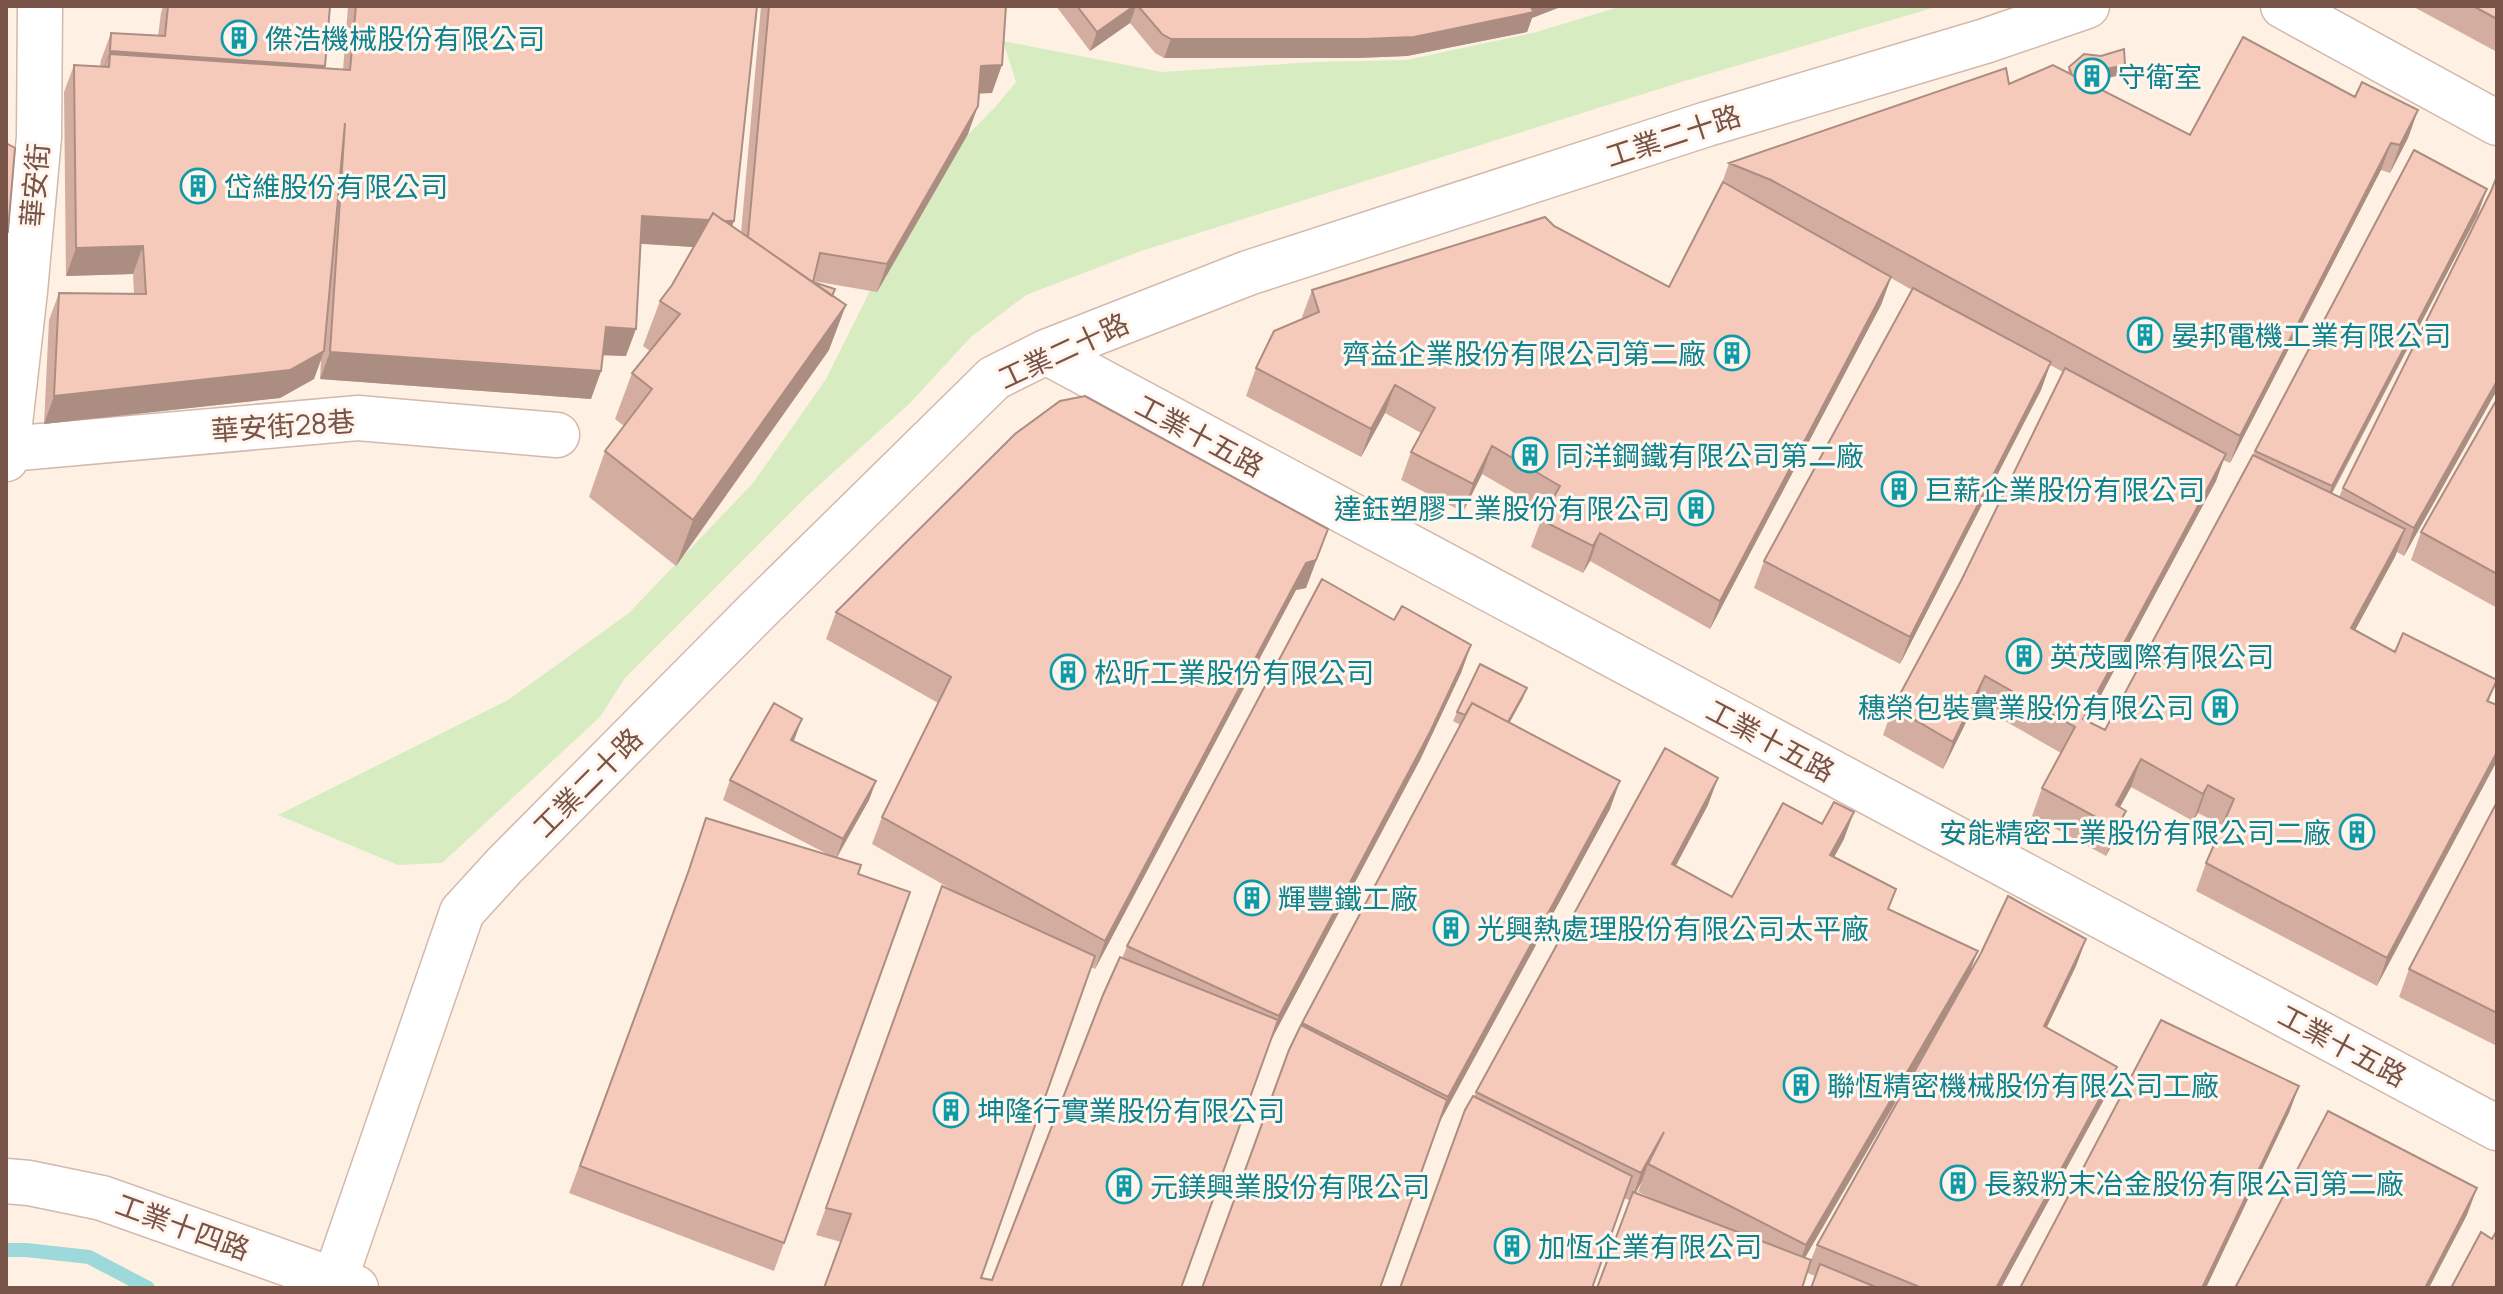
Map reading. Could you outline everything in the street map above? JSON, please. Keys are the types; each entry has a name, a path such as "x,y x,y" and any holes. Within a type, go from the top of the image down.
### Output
{"street":[{"name":"華安街","path":"7,454 39,137 40,6"},
{"name":"工業二十路","path":"341,1285 462,912 758,610 994,378 1046,352 1248,273 1707,124 1985,41 2087,6"},
{"path":"2283,6 2497,123"},
{"name":"工業十五路","path":"1046,352 2497,1128"},
{"name":"華安街28巷","path":"7,454 358,418 557,435"},
{"name":"工業十四路","path":"6,1181 102,1198 341,1285"}],"green space":[{"path":"1622,6 1939,6 1688,80 1141,251 1026,295 971,337 909,404 806,497 625,678 600,717 442,863 398,865 278,815 508,700 629,613 753,483 826,379 870,291 912,232 928,176 1016,82 1003,41 1162,72 1314,62 1406,60 1533,33"}],"building":[{"path":"168,6 330,6 325,66 110,51 111,33 165,36"},
{"path":"356,6 757,6 734,221 724,221 713,213 709,220 642,216 636,329 606,327 601,371 330,352 345,123 324,351 290,370 54,396 59,293 146,294 143,246 76,248 74,65 109,67 110,54 350,70"},
{"path":"769,6 1006,6 1002,65 981,66 978,106 887,264 820,253 813,282 835,289 832,296 748,237"},
{"path":"1077,6 1134,6 1097,32"},
{"path":"1138,6 1530,6 1534,12 1414,37 1171,39 1162,34"},
{"path":"2473,6 2497,6 2497,19"},
{"name":"晏邦電機工業有限公司","path":"2243,37 2355,97 2362,82 2418,110 2400,145 2391,143 2240,436 1771,180 1729,163 2006,68 2009,84 2053,65 2190,135"},
{"path":"2124,49 2125,65 2102,70 2092,81 2072,75 2069,67 2084,54 2101,56"},
{"path":"6,143 15,148 8,231 6,229"},
{"path":"2414,150 2487,189 2332,486 2255,451"},
{"path":"2497,176 2497,381 2414,528 2343,488"},
{"path":"1723,182 1891,277 1720,601 1600,533 1593,546 1541,520 1560,486 1492,446 1473,484 1411,452 1435,408 1395,385 1371,429 1256,368 1274,331 1319,312 1312,290 1545,217 1554,226 1669,287"},
{"path":"713,213 846,305 693,520 605,451 652,389 632,373 680,314 660,301"},
{"name":"巨薪企業股份有限公司","path":"1913,288 2051,362 1910,637 1764,561"},
{"path":"2065,368 2226,454 2083,719 2105,730 2253,455 2405,529 2351,628 2395,652 2403,633 2497,680 2487,701 2497,705 2497,752 2387,958 2206,863 2234,799 2208,785 2203,794 2141,759 2116,805 2126,811 2116,828 2042,788 2075,727 1985,676 1953,742 1893,707 1961,581"},
{"name":"松昕工業股份有限公司","path":"1085,396 1328,529 1316,560 1306,563 1105,941 882,817 951,677 836,612 1015,434 1060,401"},
{"path":"2497,399 2497,574 2421,532"},
{"name":"輝豐鐵工廠","path":"1322,579 1394,620 1402,606 1471,645 1430,732 1279,1016 1127,946"},
{"path":"1480,664 1527,688 1508,722 1472,703 1465,715 1457,712"},
{"path":"774,703 802,719 791,740 876,781 843,839 730,780"},
{"name":"光興熱處理股份有限公司太平廠","path":"1472,703 1620,781 1448,1097 1302,1023"},
{"path":"1665,748 1718,778 1672,864 1732,897 1783,803 1822,824 1834,802 1854,812 1830,855 1896,889 1888,909 1978,951 1806,1245 1648,1164 1664,1132 1641,1173 1476,1092"},
{"path":"2497,802 2497,1013 2409,969"},
{"path":"706,818 861,865 858,874 910,892 784,1243 580,1166"},
{"path":"942,886 1095,956 981,1278 992,1280 1120,957 1278,1020 1181,1288 824,1288 851,1214 826,1208"},
{"name":"長毅粉末冶金股份有限公司第二廠","path":"2008,896 2086,939 2044,1026 2117,1067 1996,1288 1922,1288 1817,1245 1981,953"},
{"path":"2161,1020 2299,1086 2202,1288 2020,1288"},
{"path":"1301,1025 1447,1100 1380,1288 1202,1288 1289,1050"},
{"name":"加恆企業有限公司","path":"1473,1096 1632,1176 1592,1288 1400,1288 1465,1110"},
{"path":"2328,1111 2477,1188 2425,1288 2235,1288"},
{"path":"1633,1192 1811,1260 1802,1288 1597,1288"},
{"path":"2497,1230 2497,1288 2451,1288 2481,1232 2492,1239"},
{"path":"1820,1264 1878,1288 1811,1288"}],"waterway":[{"path":"6,1250 89,1257 148,1288"}],"place":[{"name":"傑浩機械股份有限公司","path":"239,38"},
{"name":"守衛室","path":"2092,76"},
{"name":"岱維股份有限公司","path":"198,186"},
{"name":"晏邦電機工業有限公司","path":"2145,335"},
{"name":"齊益企業股份有限公司第二廠","path":"1732,353"},
{"name":"同洋鋼鐵有限公司第二廠","path":"1530,455"},
{"name":"巨薪企業股份有限公司","path":"1899,489"},
{"name":"達鈺塑膠工業股份有限公司","path":"1696,508"},
{"name":"英茂國際有限公司","path":"2024,656"},
{"name":"松昕工業股份有限公司","path":"1068,672"},
{"name":"穗榮包裝實業股份有限公司","path":"2220,707"},
{"name":"安能精密工業股份有限公司二廠","path":"2357,832"},
{"name":"輝豐鐵工廠","path":"1252,898"},
{"name":"光興熱處理股份有限公司太平廠","path":"1451,928"},
{"name":"聯恆精密機械股份有限公司工廠","path":"1801,1085"},
{"name":"坤隆行實業股份有限公司","path":"951,1110"},
{"name":"長毅粉末冶金股份有限公司第二廠","path":"1958,1183"},
{"name":"元鎂興業股份有限公司","path":"1124,1186"},
{"name":"加恆企業有限公司","path":"1512,1246"}]}
